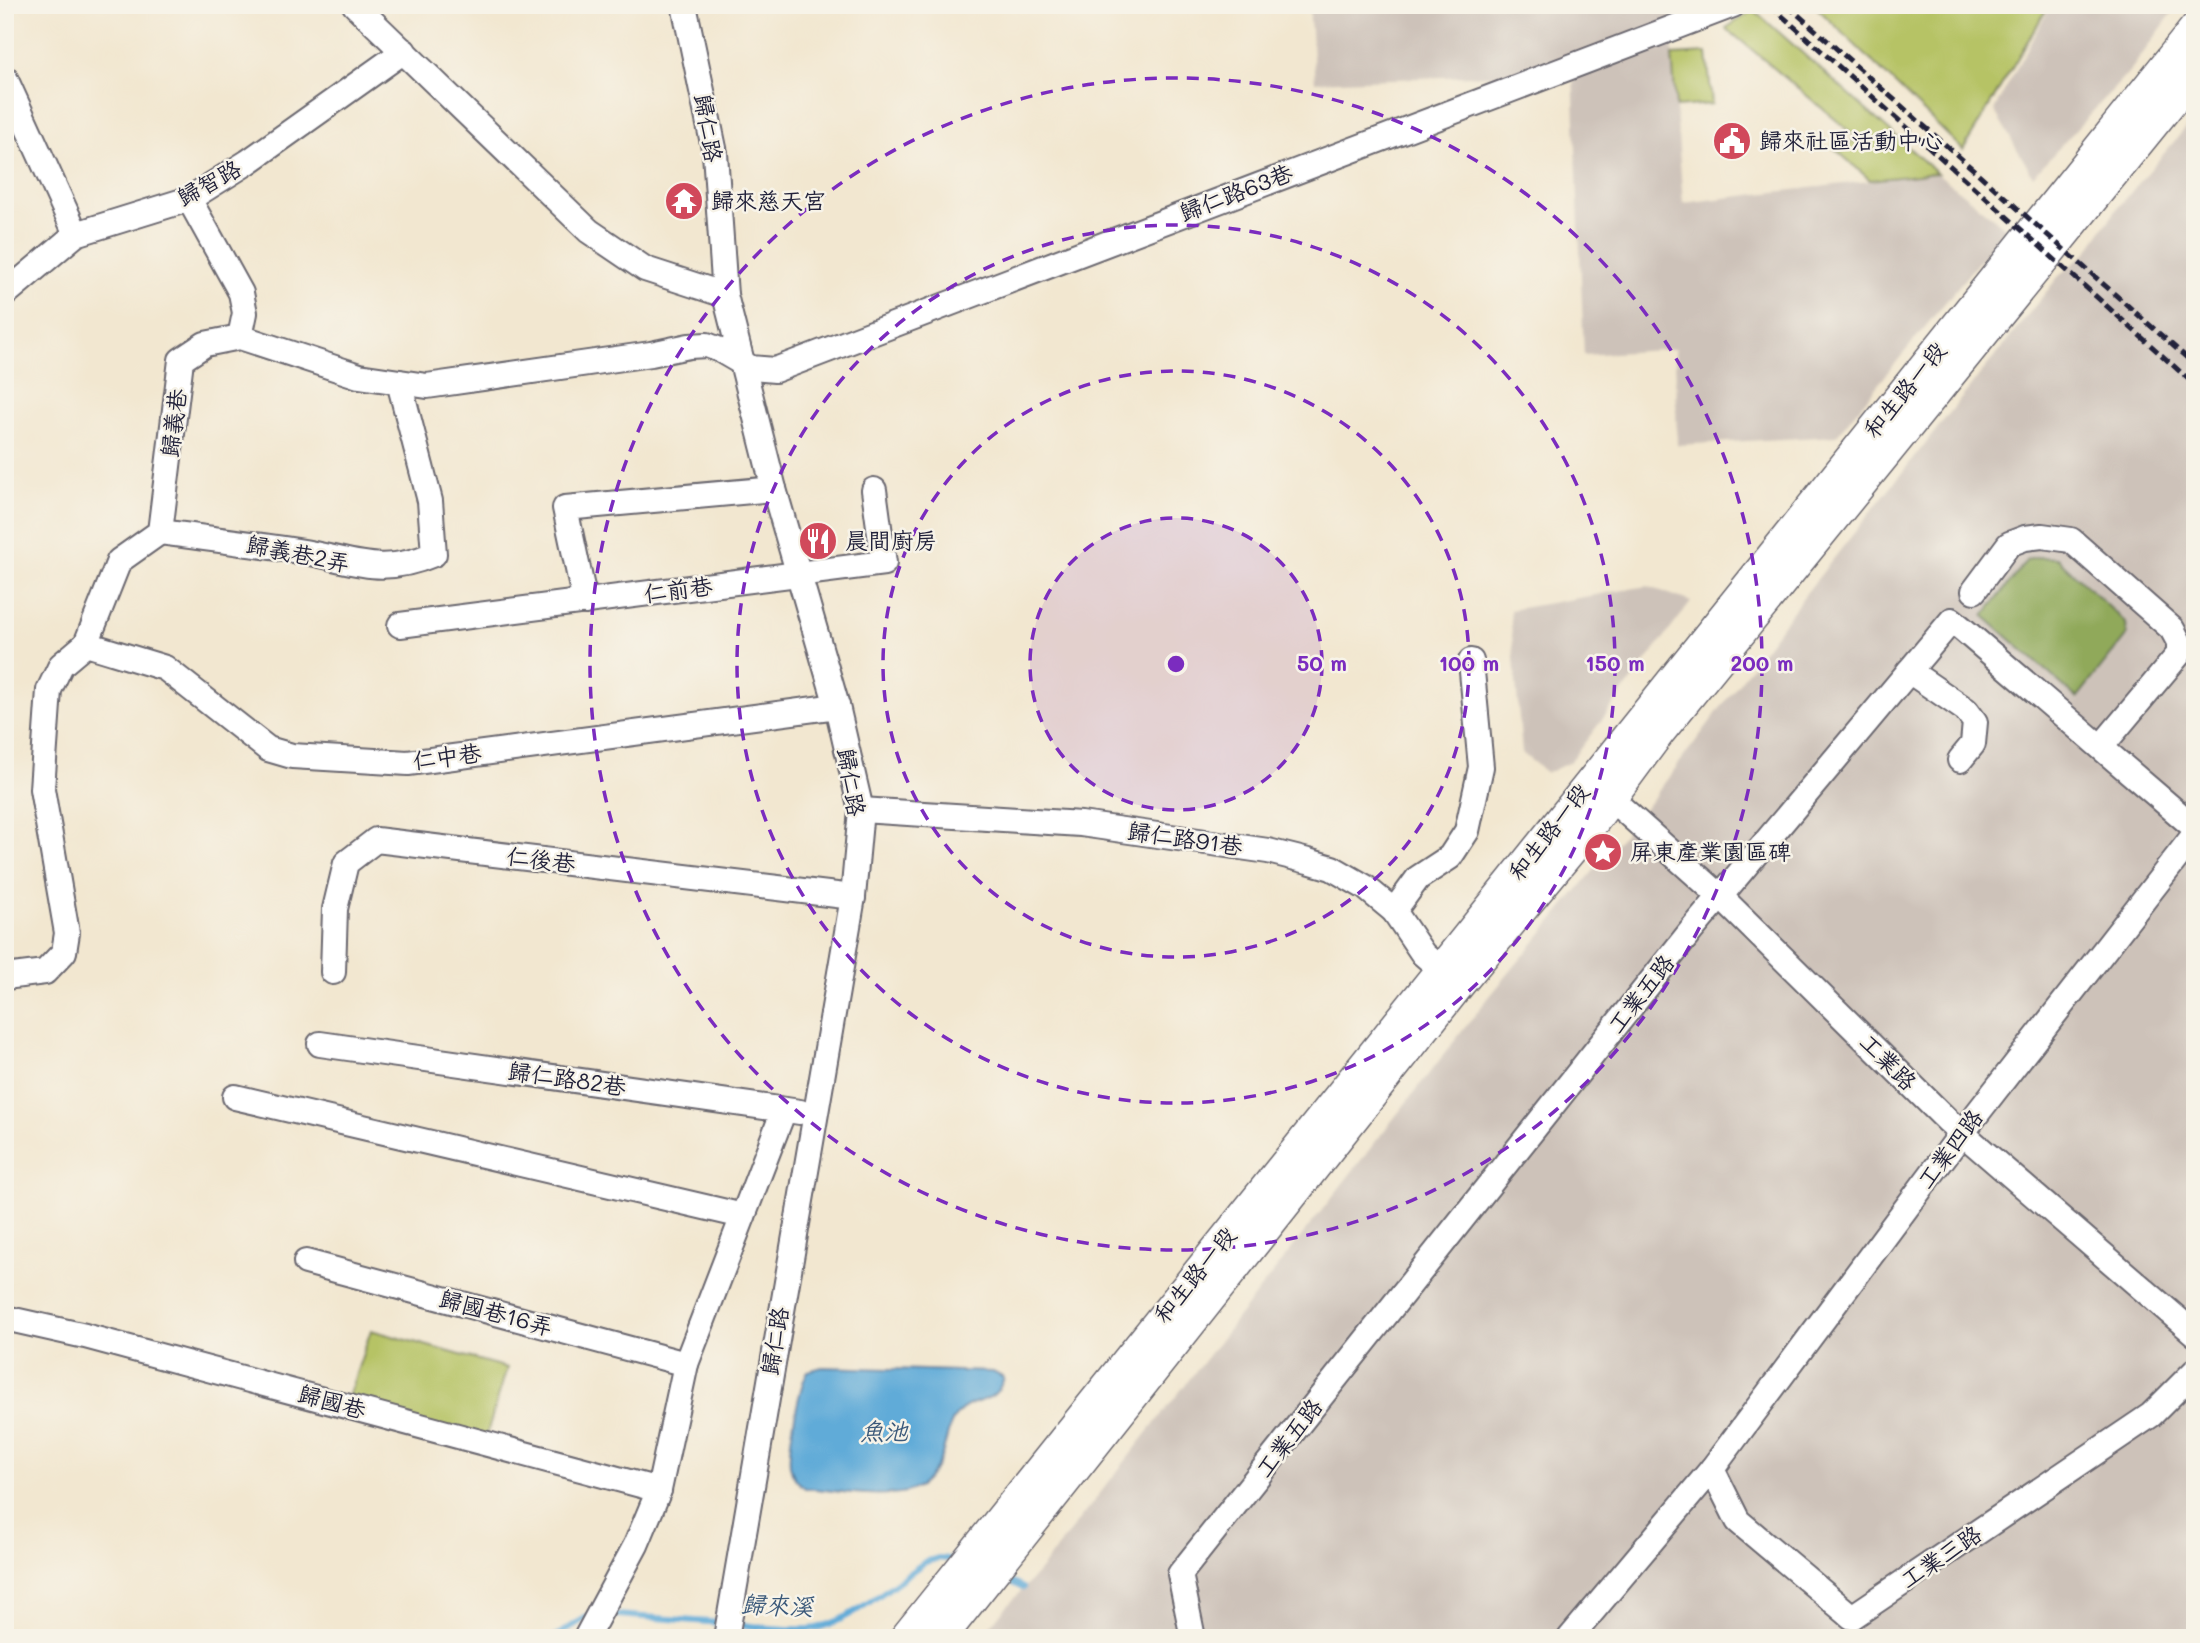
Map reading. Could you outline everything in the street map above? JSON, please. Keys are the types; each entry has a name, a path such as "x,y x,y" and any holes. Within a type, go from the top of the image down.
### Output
{"main road":[{"name":"和生路一段","path":"905,1638 1450,977 1584,835 1600,789 2195,28"},
{"name":"和生路一段","path":"1600,789 2195,73"},
{"name":"和生路一段","path":"940,1638 995,1572 1450,977"}],"street":[{"path":"355,5 589,231 645,270 725,295"},
{"name":"歸仁路","path":"684,5 715,153 725,295 774,489 836,706 861,810 853,897 770,1371 752,1498 727,1626"},
{"name":"歸仁路63巷","path":"741,361 761,370 790,365 1733,5"},
{"name":"歸智路","path":"5,294 76,234 189,199 248,163 404,51"},
{"path":"5,78 76,234"},
{"path":"189,199 241,293 245,313 240,337"},
{"name":"歸義巷","path":"160,532 181,360 205,344 240,337 359,376 427,386 651,354 689,346 706,345 741,361"},
{"name":"歸義巷2弄","path":"160,532 303,552 363,566 409,565 433,554 430,500 399,382"},
{"path":"585,602 565,508 774,489"},
{"name":"仁前巷","path":"400,625 884,564 874,490"},
{"path":"5,977 45,972 64,952 67,933 42,789 49,690 61,665 86,645 119,561 160,532"},
{"path":"1974,591 2009,544 2042,536 2071,540 2172,629 2179,642 2179,654 2101,747"},
{"name":"工業五路","path":"1193,1638 1180,1574 1691,931 1952,620 2195,828"},
{"name":"仁中巷","path":"86,645 165,668 268,749 292,756 408,763 836,706"},
{"path":"1394,911 1418,878 1450,857 1467,831 1481,767 1471,661"},
{"path":"1909,671 1966,710 1975,722 1973,744 1960,760"},
{"name":"工業路","path":"1600,789 1721,897 1962,1133 2195,1334"},
{"name":"歸仁路91巷","path":"861,810 1081,824 1268,851 1332,868 1365,887 1394,911 1423,954 1450,977"},
{"name":"工業四路","path":"1712,1469 1962,1133 2195,834"},
{"name":"仁後巷","path":"333,972 335,909 346,863 376,840 853,897"},
{"name":"歸仁路82巷","path":"320,1044 815,1114"},
{"path":"235,1097 743,1216"},
{"path":"590,1632 636,1545 659,1490 686,1364 784,1110"},
{"name":"歸國巷16弄","path":"306,1262 686,1364"},
{"name":"歸國巷","path":"5,1318 85,1336 659,1490"},
{"name":"工業三路","path":"1712,1469 1738,1521 1852,1617 2151,1415 2195,1371"},
{"path":"1570,1638 1712,1469"}],"shaded area":[{"path":"1309,5 1677,5 1672,55 1683,203 1937,173 2006,228 1836,436 1677,445 1675,349 1584,355 1573,72 1315,82"},
{"path":"2051,5 2178,5 2130,71 2033,176 1994,110"},
{"path":"2195,117 2195,1638 979,1638 1040,1570 1485,1002 1648,805 1807,592 2058,277 2088,251 2116,210"},
{"path":"1647,586 1691,602 1570,762 1547,773 1522,753 1510,610"}],"green space":[{"path":"1814,5 2049,5 1963,150"},
{"path":"1754,10 1937,173 1870,180 1833,147 1860,140 1726,28"},
{"path":"1707,53 1712,104 1676,107 1672,55"},
{"path":"2040,557 2057,558 2126,623 2127,635 2077,698 1984,616 2027,560"},
{"path":"371,1330 507,1368 484,1443 345,1406"}],"water":[{"name":"魚池","path":"822,1367 993,1372 1004,1378 1000,1387 990,1397 965,1407 955,1417 939,1462 921,1485 895,1494 863,1494 805,1488 795,1478 791,1469 792,1431 801,1389 808,1371"}],"waterway":[{"name":"歸來溪","path":"733,1624 790,1629 823,1626 853,1612 925,1562 939,1558 957,1560"},
{"name":"歸來溪","path":"1000,1577 1023,1588"},
{"name":"歸來溪","path":"604,1614 722,1623"},
{"name":"歸來溪","path":"553,1638 590,1615"}],"railway":[{"path":"1770,5 2195,385"},
{"path":"1787,5 2195,365"}],"place":[{"name":"歸來社區活動中心","path":"1732,141"},
{"name":"歸來慈天宮","path":"684,201"},
{"name":"晨間廚房","path":"818,541"},
{"name":"屏東產業園區碑","path":"1603,852"}]}
